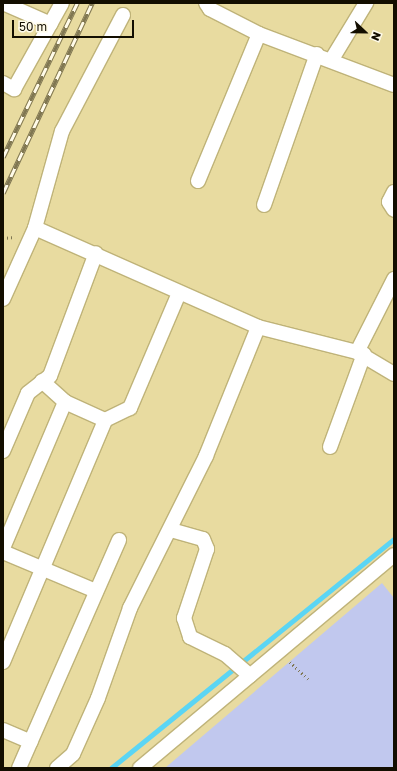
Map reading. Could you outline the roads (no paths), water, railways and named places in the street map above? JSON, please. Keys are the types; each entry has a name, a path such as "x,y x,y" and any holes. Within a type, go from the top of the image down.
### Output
{"street":[{"path":"3,3 51,24"},
{"path":"3,83 14,89 62,3"},
{"path":"206,3 210,9 259,34 332,59 394,85"},
{"path":"332,59 366,3"},
{"path":"3,299 34,228 62,131 123,15"},
{"path":"198,181 259,34"},
{"path":"264,205 317,54"},
{"path":"394,192 389,202 394,210"},
{"path":"34,228 96,253 179,293 258,327 360,353 394,374"},
{"path":"3,451 28,393 50,376 96,253"},
{"path":"330,447 360,353 394,279"},
{"path":"3,662 105,420 130,408 179,293"},
{"path":"57,768 73,754 98,698 130,608 171,530 206,456 258,327"},
{"path":"42,381 65,402 105,420"},
{"path":"3,548 65,402"},
{"path":"171,530 205,543 207,549 184,626 195,642 229,658 250,676"},
{"path":"19,768 119,540"},
{"path":"3,552 96,591"},
{"path":"140,768 394,555"},
{"path":"3,730 31,742"}],"waterway":[{"path":"111,768 394,539"}],"railway":[{"path":"3,157 77,3"},
{"path":"3,193 92,3"}]}
